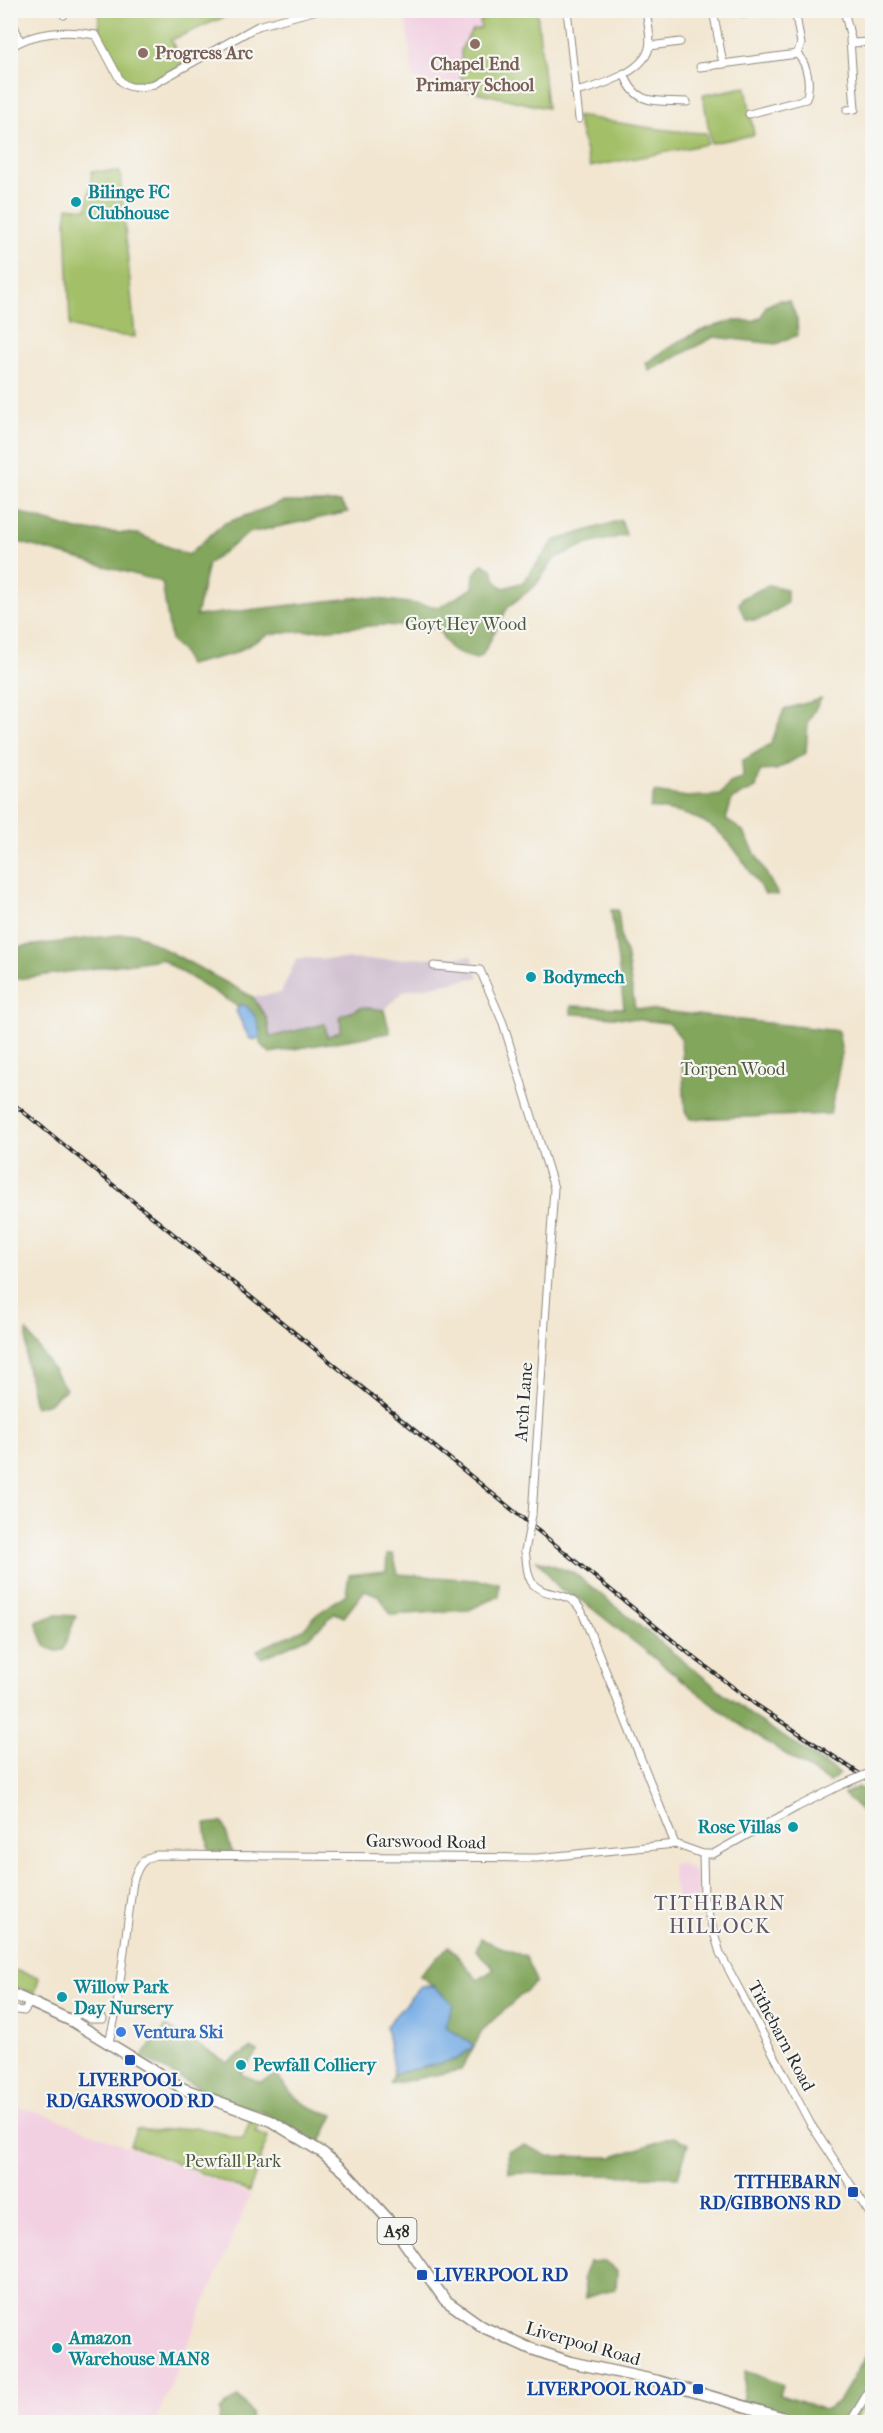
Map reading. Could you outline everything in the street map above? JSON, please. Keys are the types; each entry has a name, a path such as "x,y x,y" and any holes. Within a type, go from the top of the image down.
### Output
{"highway":[{"name":"Liverpool Road","path":"10,1993 72,2021 184,2089 271,2121 331,2159 398,2232 445,2300 483,2327 520,2345 570,2362 658,2381 798,2422"}],"street":[{"path":"10,48 20,41 76,32 96,35 120,80 124,85 136,88 154,84 258,26 317,10"},
{"path":"567,10 579,119"},
{"path":"575,92 593,88 639,67 646,58 650,46 646,10"},
{"path":"713,10 723,64"},
{"path":"744,14 766,10"},
{"path":"795,10 801,44 797,54"},
{"path":"844,10 850,40 855,109 847,111"},
{"path":"10,15 20,41"},
{"path":"850,40 855,45 873,42"},
{"path":"650,46 680,42"},
{"path":"700,67 797,54"},
{"path":"749,114 806,99 808,93 805,64 797,54"},
{"path":"624,74 631,91 639,98 687,102"},
{"name":"Arch Lane","path":"434,966 480,970 503,1023 554,1188 532,1515 525,1551 529,1576 533,1584 576,1601 582,1612 675,1844"},
{"path":"703,1854 714,1854 798,1807 873,1772"},
{"name":"Garswood Road","path":"109,2042 116,2013 133,1881 138,1866 145,1858 156,1855 354,1855 447,1859 537,1858 675,1844 703,1854"},
{"name":"Tithebarn Road","path":"703,1854 704,1899 720,1953 810,2123 872,2213"},
{"path":"10,2009 24,2011 31,2001"},
{"path":"72,2021 79,2013 101,2017"},
{"path":"850,2422 873,2386"},
{"path":"755,2422 759,2411"}],"shaded area":[{"name":"Chapel End Primary School","path":"405,11 537,11 547,108 413,78"},
{"path":"471,956 479,977 404,991 384,1010 363,1007 341,1015 341,1031 326,1037 325,1025 270,1037 267,1019 253,997 281,993 297,958 374,960"},
{"path":"682,1863 692,1869 696,1877 699,1900 678,1906 671,1864"},
{"path":"10,2105 50,2116 250,2195 155,2422 11,2422"}],"green space":[{"name":"Progress Arc","path":"98,11 238,11 171,40 184,65 156,79 141,83 125,81 100,35"},
{"path":"485,11 537,11 547,108 461,89 461,49 472,30 481,28 480,21 485,19"},
{"path":"746,87 754,135 711,143 703,95"},
{"path":"576,116 657,129 706,133 708,144 590,167"},
{"path":"92,171 120,172 135,337 101,334 70,326 66,221 68,207 87,209"},
{"path":"779,300 790,301 797,320 798,335 776,344 714,337 649,371 646,363 679,341 705,329 732,321 753,321 761,317 766,306"},
{"name":"Goyt Hey Wood","path":"282,502 340,502 348,512 249,533 208,564 196,616 362,597 440,607 473,588 474,574 482,564 492,569 497,583 504,588 523,582 554,541 621,520 626,535 585,545 555,558 535,586 508,607 482,656 476,659 461,655 452,649 438,628 382,625 269,634 233,654 188,665 182,652 171,641 162,582 11,540 11,510 77,530 138,534 188,555 223,524"},
{"path":"769,585 787,589 787,603 762,618 745,619 739,604 742,598"},
{"path":"821,699 808,722 806,753 776,770 760,771 756,788 732,799 726,820 743,831 778,895 765,894 731,844 720,833 692,817 674,811 650,808 654,792 687,797 720,795 730,783 743,778 742,761 771,744 784,709"},
{"name":"Torpen Wood","path":"611,910 618,910 622,946 626,952 635,1008 838,1031 842,1053 830,1114 690,1119 685,1111 681,1038 669,1023 571,1014 571,1006 624,1008"},
{"path":"135,933 253,997 267,1019 270,1037 325,1024 327,1037 341,1031 340,1016 363,1007 384,1010 390,1033 270,1053 260,1044 260,1030 246,1006 237,1006 161,959 11,980 10,948"},
{"path":"27,1331 66,1389 49,1403 35,1407 26,1362"},
{"path":"393,1554 398,1574 499,1582 499,1596 469,1610 391,1615 379,1596 365,1590 344,1617 335,1613 309,1637 262,1658 257,1650 302,1630 316,1615 346,1594 349,1575 386,1571 387,1555"},
{"path":"537,1560 574,1573 752,1716 840,1774 829,1782 734,1721 580,1599 560,1590"},
{"path":"56,1615 76,1616 63,1650 56,1651 45,1646 36,1622"},
{"path":"858,1787 872,1794 872,1822 844,1794"},
{"path":"223,1822 232,1852 209,1852 205,1824"},
{"path":"481,1939 526,1957 536,1982 484,2028 461,2070 390,2084 394,2074 457,2059 474,2046 445,2026 434,1986 419,1975 449,1946 478,1980 494,1969 476,1950"},
{"path":"10,1969 39,1977 35,1993 11,1986"},
{"path":"166,2026 228,2063 251,2048 257,2052 241,2074 260,2082 277,2075 289,2091 301,2101 315,2109 334,2115 320,2144 260,2111 221,2100 141,2057"},
{"name":"Pewfall Park","path":"251,2118 260,2122 255,2132 268,2137 249,2192 130,2145 136,2129 160,2131 195,2127 243,2139"},
{"path":"675,2136 688,2144 678,2177 509,2173 508,2151 525,2145 548,2156 613,2157"},
{"path":"605,2261 617,2271 616,2288 586,2298 583,2277 589,2262"},
{"path":"866,2356 872,2357 872,2390 857,2419 863,2422 817,2422 742,2402 746,2371 783,2385 780,2395 825,2410 840,2400"},
{"path":"238,2397 252,2413 250,2422 219,2422 220,2410"}],"water":[{"path":"241,1004 253,1013 259,1027 260,1037 254,1040 249,1038 236,1011"},
{"path":"421,1986 434,1986 453,2004 445,2026 474,2046 457,2059 394,2074 386,2026"}],"railway":[{"path":"10,1101 692,1656 755,1704 872,1782"}],"place":[{"name":"Chapel End Primary School","path":"475,44"},
{"name":"Progress Arc","path":"143,53"},
{"name":"Bilinge FC Clubhouse","path":"76,202"},
{"name":"Bodymech","path":"531,977"},
{"name":"Rose Villas","path":"793,1827"},
{"name":"Willow Park Day Nursery","path":"62,1997"},
{"name":"Ventura Ski","path":"121,2032"},
{"name":"LIVERPOOL RD/GARSWOOD RD","path":"130,2060"},
{"name":"Pewfall Colliery","path":"241,2065"},
{"name":"TITHEBARN RD/GIBBONS RD","path":"853,2192"},
{"name":"LIVERPOOL RD","path":"422,2275"},
{"name":"Amazon Warehouse MAN8","path":"57,2348"},
{"name":"LIVERPOOL ROAD","path":"698,2389"}],"district":[{"name":"TITHEBARN HILLOCK","path":"720,1914"}]}
